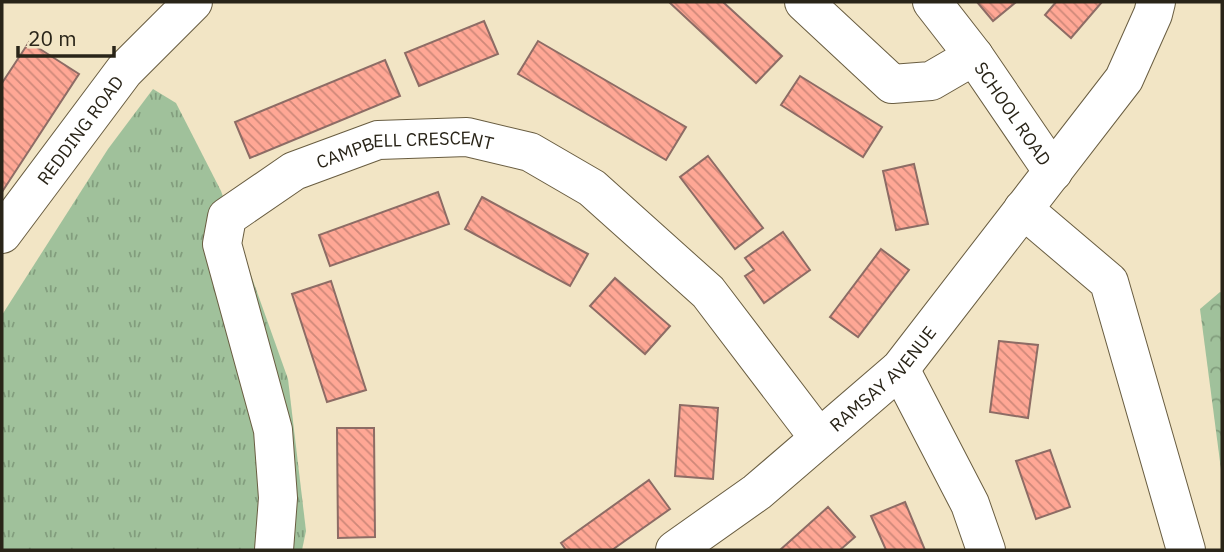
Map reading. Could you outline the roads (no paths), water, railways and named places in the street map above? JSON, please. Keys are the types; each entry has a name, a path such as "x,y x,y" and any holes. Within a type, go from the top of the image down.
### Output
{"street":[{"name":"REDDING ROAD","path":"2,234 124,71 193,2"},
{"name":"SCHOOL ROAD","path":"804,2 892,84 931,82 974,56"},
{"name":"SCHOOL ROAD","path":"932,2 974,56 1053,172"},
{"name":"RAMSAY AVENUE","path":"675,550 757,492 900,369 1124,79 1156,2"},
{"name":"CAMPBELL CRESCENT","path":"274,550 278,498 273,430 222,244 227,216 294,171 378,140 467,137 530,152 592,188 708,292 819,438"},
{"path":"1023,209 1109,282 1186,550"},
{"path":"900,369 970,504 986,550"}]}
